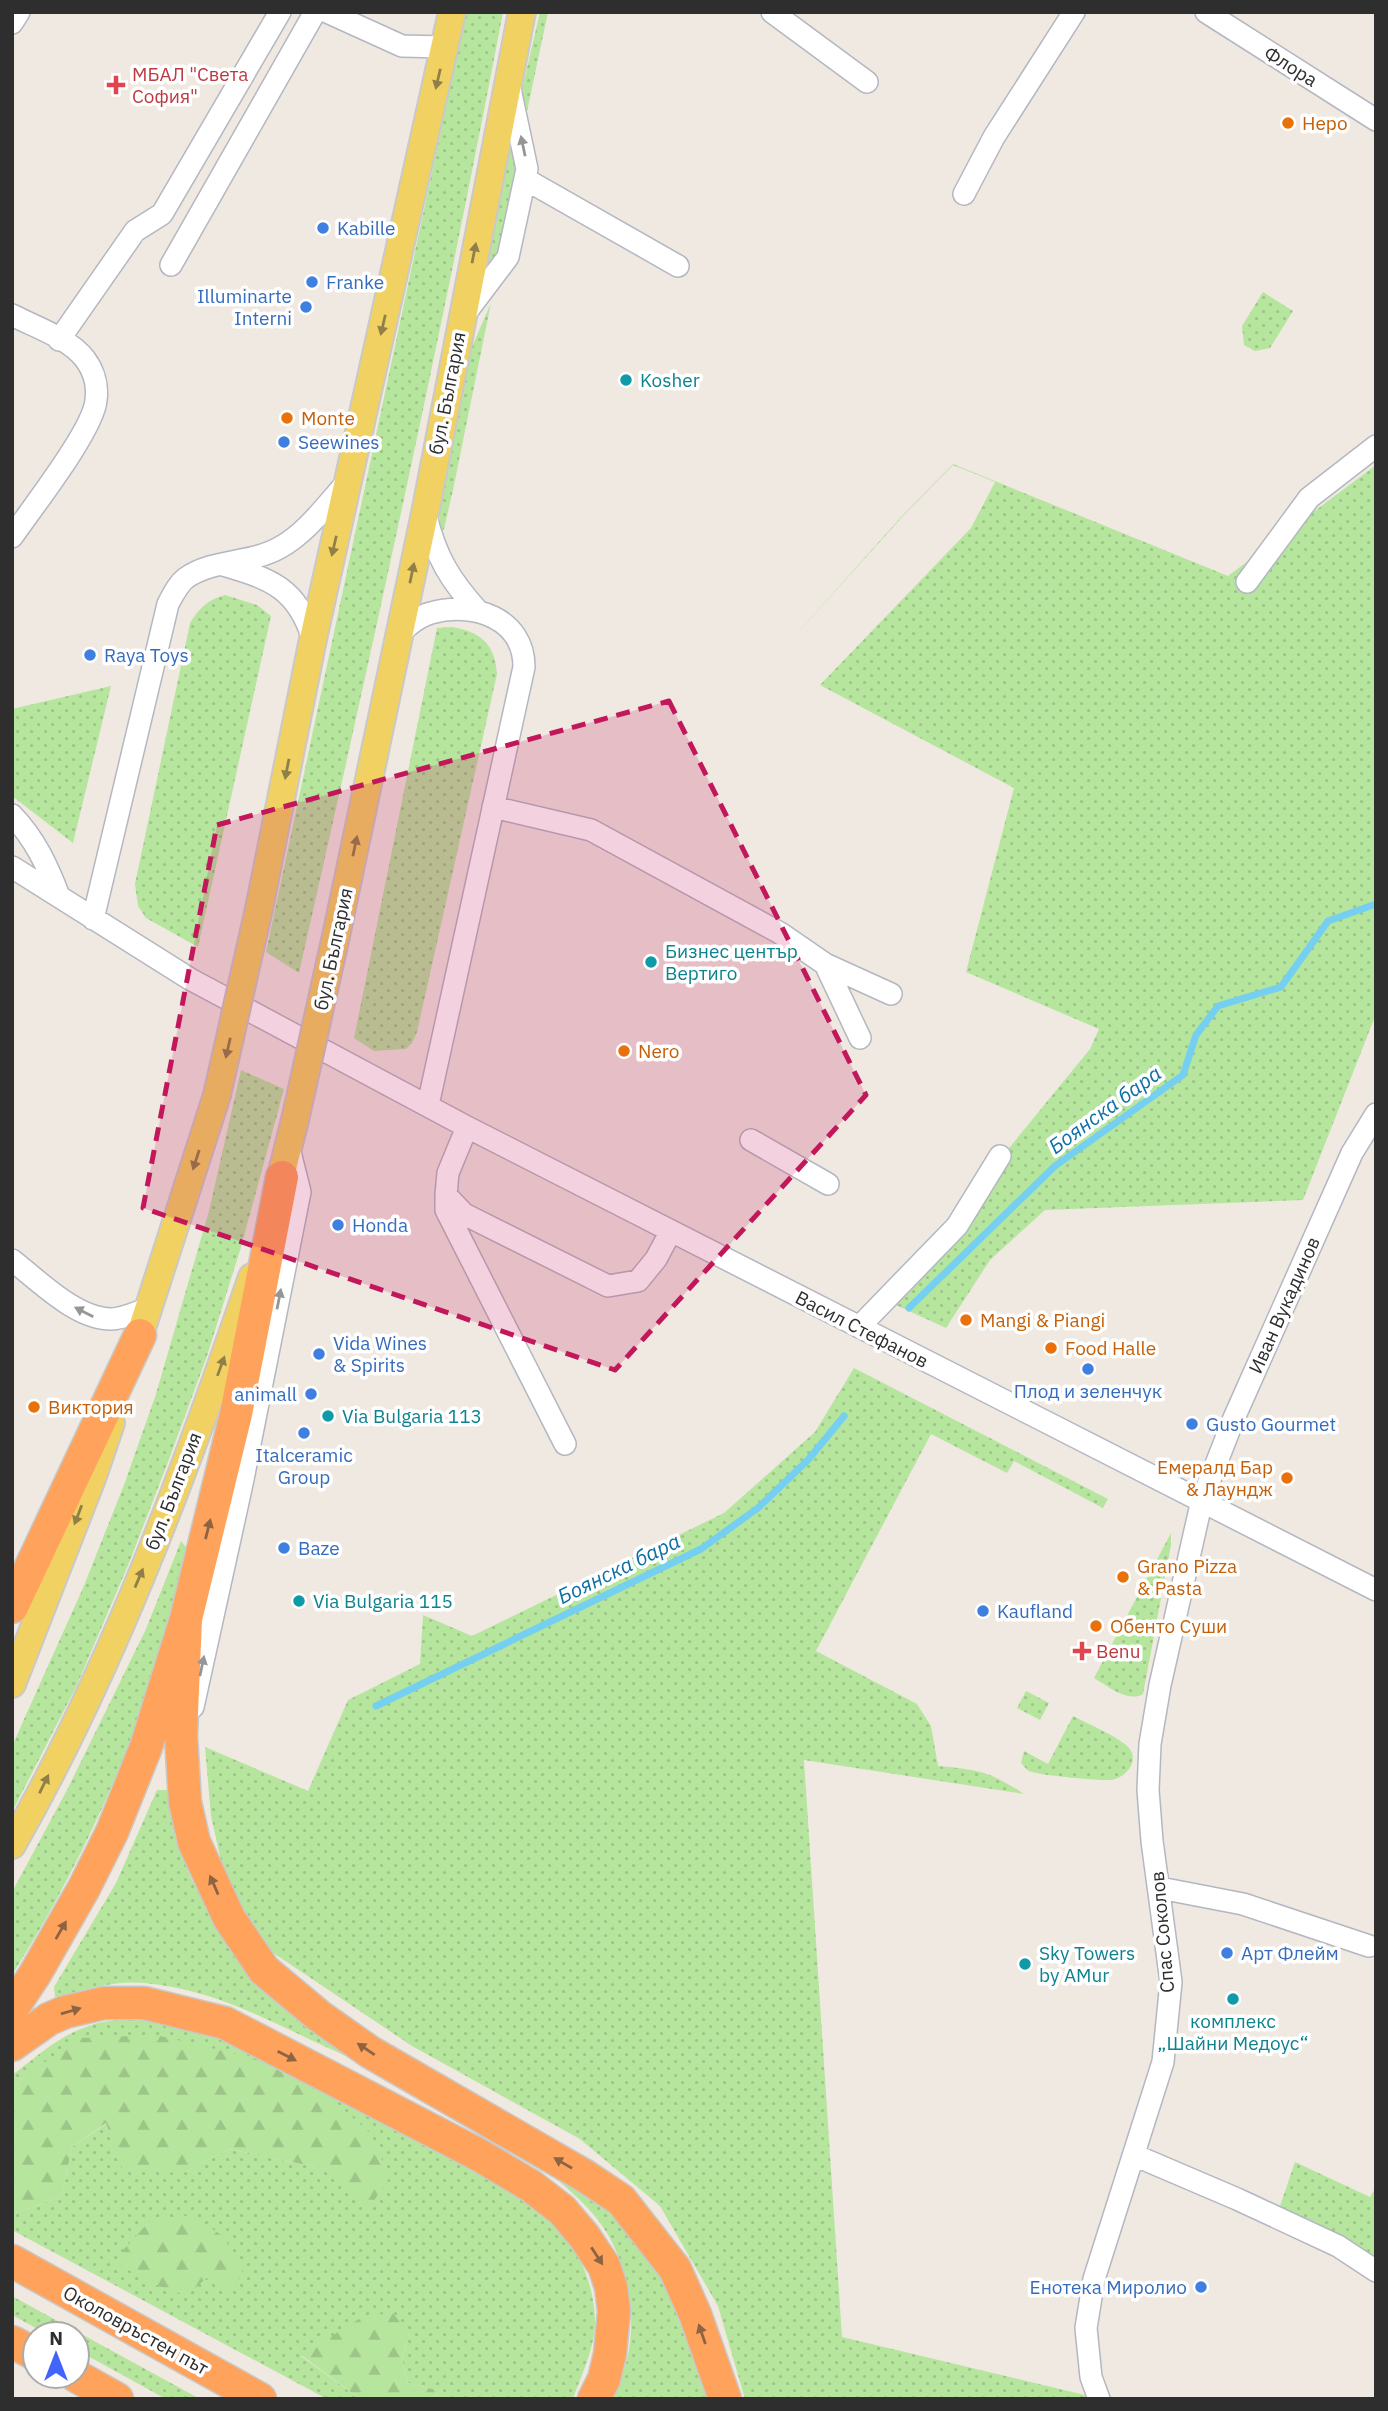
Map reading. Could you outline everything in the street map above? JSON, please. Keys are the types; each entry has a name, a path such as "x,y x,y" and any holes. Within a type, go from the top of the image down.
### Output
{"highway":[{"path":"12,2009 84,1888 112,1832 146,1747 186,1619 236,1414 285,1162"},
{"path":"13,1606 144,1321"},
{"path":"186,1619 183,1756 186,1802 194,1842 229,1918 264,1970 319,2016 370,2052 585,2176 621,2200 675,2269 695,2314 724,2399"},
{"path":"12,2045 49,2019 65,2012 104,2003 144,2003 225,2023 479,2155 531,2186 562,2210 584,2236 604,2266 611,2287 614,2311 610,2354 604,2379 594,2399"},
{"name":"Околовръстен път","path":"12,2261 260,2399"},
{"path":"91,2388 117,2399"}],"main road":[{"path":"12,1684 93,1476 217,1095 259,909 313,639 452,12"},
{"name":"бул. България","path":"12,1845 96,1680 149,1552 229,1344 285,1162 336,936 425,513 523,12"}],"street":[{"path":"12,23 19,12"},
{"path":"59,340 135,231 162,214 280,12"},
{"path":"171,264 315,12"},
{"path":"327,12 402,46 445,47"},
{"path":"772,12 867,82"},
{"path":"964,194 994,137 1074,12"},
{"name":"Флора","path":"1206,12 1376,120"},
{"path":"461,319 508,257 525,179 527,169 509,82"},
{"path":"525,179 678,266"},
{"path":"12,315 73,347 86,360 96,380 96,402 89,424 12,537"},
{"path":"1247,582 1309,498 1376,446"},
{"path":"93,919 168,604 184,579 198,571 279,549 302,532 349,480"},
{"path":"425,513 432,544 443,567 478,611"},
{"path":"221,564 273,582 291,595 307,620 313,639"},
{"path":"399,634 417,619 432,612 478,611 496,617 510,627 524,656 524,667 428,1105"},
{"path":"493,807 591,830 780,933 825,964 891,994"},
{"path":"12,815 29,832 44,857 59,896"},
{"name":"Васил Стефанов","path":"12,867 190,979 467,1127 1376,1590"},
{"path":"825,964 860,1038"},
{"name":"Иван Вукадинов","path":"1202,1500 1234,1418 1352,1153 1376,1114"},
{"path":"467,1127 448,1173 446,1210 565,1444"},
{"path":"751,1140 828,1184"},
{"path":"859,1327 957,1226 1000,1156"},
{"path":"183,1756 242,1484 300,1192 285,1162"},
{"path":"446,1195 464,1214 608,1286 638,1281 656,1259 671,1231"},
{"path":"12,1260 74,1307 92,1317 144,1321"},
{"name":"Спас Соколов","path":"1099,2399 1091,2377 1087,2328 1094,2279 1163,2062 1171,1982 1150,1816 1150,1744 1171,1628 1202,1500"},
{"path":"1160,1888 1243,1903 1369,1946"},
{"path":"1134,2155 1338,2246 1376,2271"}],"highlighted area":[{"path":"669,701 866,1095 615,1370 143,1208 217,825"}],"green space":[{"path":"466,12 503,12 405,494 299,973 266,952"},
{"path":"540,12 548,12 526,116 519,102"},
{"path":"511,134 519,170 503,252 479,284"},
{"path":"1263,292 1293,311 1270,348 1255,351 1244,345 1242,326"},
{"path":"491,303 453,490 444,529 440,534 439,504 468,356"},
{"path":"953,464 1228,576 1376,465 1376,1014 1303,1200 1045,1210 990,1260 946,1328 885,1300 1090,1049 1099,1029 966,972 1014,788 820,685 971,528 995,482 953,465 903,516 776,657 902,516"},
{"path":"225,595 257,605 271,616 198,947 146,918 138,906 135,884 190,623 205,605"},
{"path":"452,627 471,632 485,641 493,655 497,674 417,1032 406,1049 374,1051 354,1038 437,628"},
{"path":"111,686 73,843 12,796 12,709"},
{"path":"241,1070 284,1089 241,1247 207,1356 129,1563 76,1687 12,1812 12,1746 83,1588 156,1394 209,1211"},
{"path":"854,1368 1108,1499 1103,1508 1014,1461 1007,1473 931,1434 816,1651 917,1704 931,1726 938,1766 983,1773 1002,1780 1024,1794 804,1760 842,2337 1085,2395 1086,2399 745,2399 718,2306 660,2206 580,2139 412,2046 269,1950 226,1883 211,1816 205,1747 308,1791 348,1700 420,1664 423,1615 472,1636 724,1513 815,1432"},
{"path":"1171,1533 1143,1694 1124,1695 1094,1678"},
{"path":"181,1541 188,1550 158,1662 139,1717 70,1874 12,1975 12,1892 67,1790 146,1629"},
{"path":"1026,1691 1049,1703 1040,1720 1017,1708"},
{"path":"1073,1716 1107,1733 1131,1750 1133,1761 1122,1776 1105,1780 1043,1774 1029,1771 1021,1763 1024,1751 1048,1764"},
{"path":"157,1790 171,1790 175,1831 191,1878 216,1925 279,1999 312,2031 360,2062 229,2003 174,1987 122,1983 55,1997 54,1987 116,1883"},
{"path":"157,2018 230,2039 509,2185 544,2211 575,2250 592,2293 595,2322 593,2341 574,2396 571,2399 440,2399 433,2389 408,2383 402,2360 409,2333 301,2356 360,2399 327,2399 12,2230 12,2211 17,2213 62,2196 72,2147 107,2123 183,2173 229,2149 331,2170 390,2177 28,2073 12,2089 12,2075 76,2031 112,2020"},
{"path":"156,2035 257,2059 333,2100 369,2132 390,2177 369,2208 331,2170 229,2149 183,2173 123,2170 106,2123 72,2147 62,2196 17,2213 12,2211 12,2089 28,2073 81,2038"},
{"path":"518,2148 608,2207 662,2275 708,2399 611,2399 621,2380 631,2338 629,2294 617,2252 599,2221 589,2210"},
{"path":"1295,2162 1370,2197 1376,2187 1376,2262 1279,2209"},
{"path":"192,2215 224,2237 243,2273 231,2290 206,2278 188,2295 153,2283 121,2265 124,2249 150,2221"},
{"path":"12,2296 56,2320 21,2320 12,2315"},
{"path":"392,2312 409,2333 402,2360 408,2383 433,2389 440,2399 360,2399 301,2355 359,2319"},
{"path":"91,2339 200,2399 166,2399 91,2358"}],"waterway":[{"name":"Боянска бара","path":"909,1308 1055,1166 1183,1075 1196,1035 1218,1006 1281,987 1328,921 1376,904"},
{"name":"Боянска бара","path":"376,1706 701,1549 758,1508 808,1460 844,1416"}],"place":[{"name":"МБАЛ \"Света София\"","path":"116,85"},
{"name":"Неро","path":"1288,123"},
{"name":"Kabille","path":"323,228"},
{"name":"Franke","path":"312,282"},
{"name":"Illuminarte Interni","path":"306,307"},
{"name":"Kosher","path":"626,380"},
{"name":"Monte","path":"287,418"},
{"name":"Seewines","path":"284,442"},
{"name":"Raya Toys","path":"90,655"},
{"name":"Бизнес център Вертиго","path":"651,962"},
{"name":"Nero","path":"624,1051"},
{"name":"Honda","path":"338,1225"},
{"name":"Mangi & Piangi","path":"966,1320"},
{"name":"Food Halle","path":"1051,1348"},
{"name":"Vida Wines & Spirits","path":"319,1354"},
{"name":"Плод и зеленчук","path":"1088,1369"},
{"name":"animall","path":"311,1394"},
{"name":"Виктория","path":"34,1407"},
{"name":"Via Bulgaria 113","path":"328,1416"},
{"name":"Gusto Gourmet","path":"1192,1424"},
{"name":"Italceramic Group","path":"304,1433"},
{"name":"Емералд Бар & Лаундж","path":"1287,1478"},
{"name":"Baze","path":"284,1548"},
{"name":"Grano Pizza & Pasta","path":"1123,1577"},
{"name":"Via Bulgaria 115","path":"299,1601"},
{"name":"Kaufland","path":"983,1611"},
{"name":"Обенто Суши","path":"1096,1626"},
{"name":"Benu","path":"1082,1651"},
{"name":"Арт Флейм","path":"1227,1953"},
{"name":"Sky Towers by AMur","path":"1025,1964"},
{"name":"комплекс „Шайни Медоус“","path":"1233,1999"},
{"name":"Енотека Миролио","path":"1201,2287"}]}
